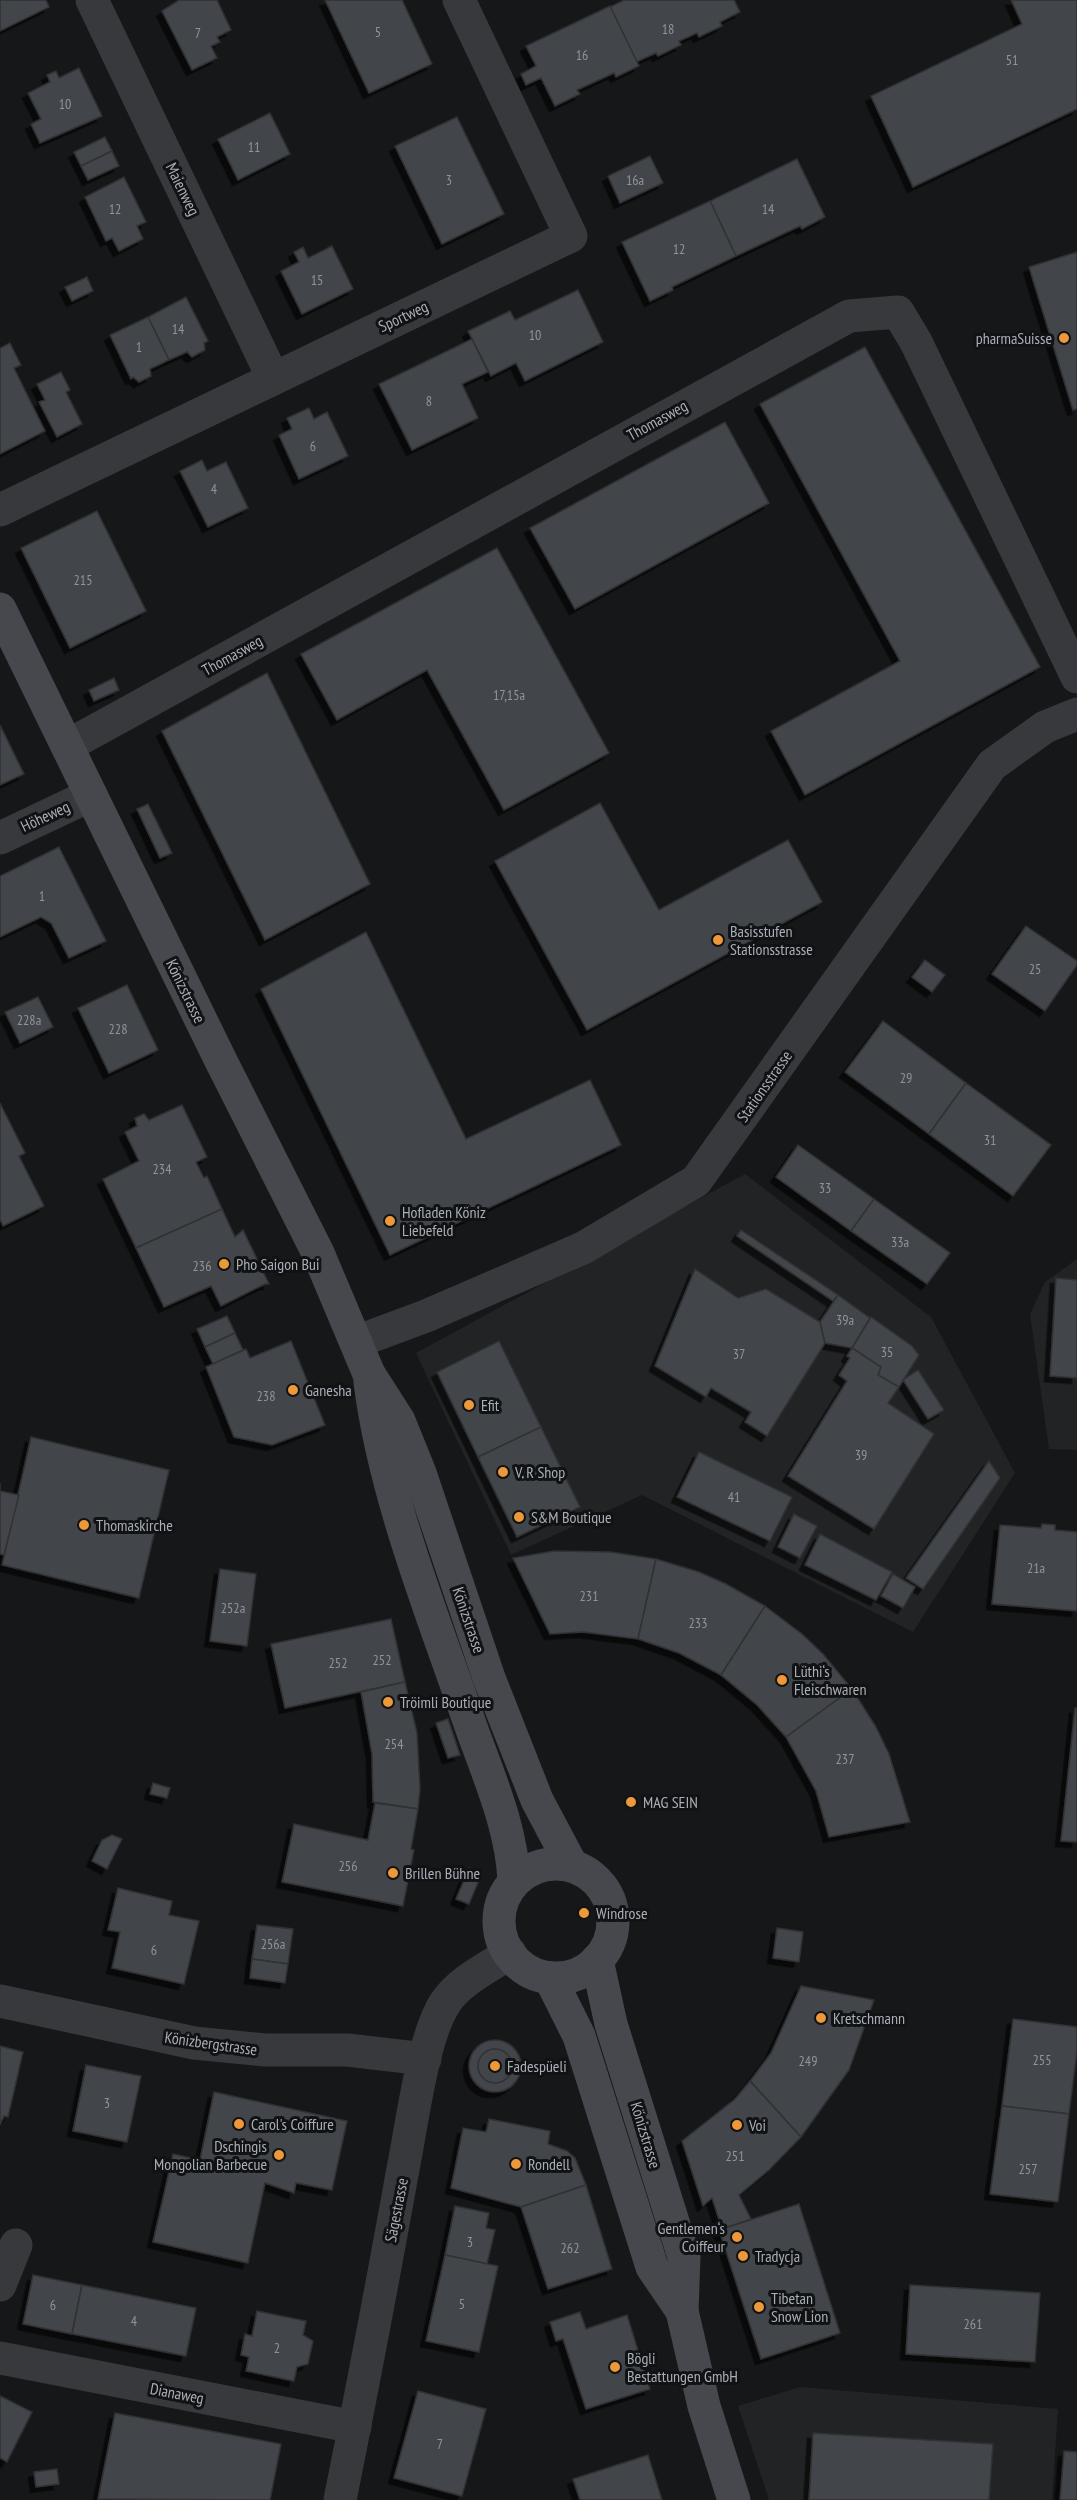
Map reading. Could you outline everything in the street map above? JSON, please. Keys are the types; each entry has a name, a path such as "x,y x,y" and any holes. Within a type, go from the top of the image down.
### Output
{"main road":[{"name":"Könizstrasse","path":"0,609 318,1253 369,1374 399,1421 420,1473 498,1700 537,1800 572,1866"},
{"name":"Könizstrasse","path":"369,1374 376,1429 391,1483 426,1598 482,1757 513,1854 513,1882"},
{"path":"553,1864 572,1866 598,1882 608,1897 612,1909 611,1937 597,1960 577,1974 550,1978 527,1970 503,1944 499,1918 501,1905 513,1882 535,1867 553,1864"},
{"name":"Könizstrasse","path":"597,1960 611,2024 684,2257 682,2311 704,2406 734,2500"},
{"name":"Könizstrasse","path":"550,1978 579,2036 652,2266 682,2311"}],"street":[{"name":"Maienweg","path":"92,0 273,378"},
{"name":"Sportweg","path":"0,510 571,236 459,0"},
{"name":"Thomasweg","path":"67,746 849,316 898,312 921,353 1077,677"},
{"name":"Stationsstrasse","path":"356,1342 426,1316 583,1248 696,1181 992,765 1045,727 1077,714"},
{"name":"Höheweg","path":"0,837 91,795"},
{"name":"Sägestrasse","path":"340,2500 425,2059 436,2021 447,2000 481,1971 510,1953"},
{"name":"Könizbergstrasse","path":"0,2001 194,2043 265,2050 347,2050 425,2059"},
{"path":"0,2285 16,2245"},
{"name":"Dianaweg","path":"0,2358 355,2427"}],"shaded area":[{"path":"745,1174 931,1317 1015,1473 913,1632 642,1495 511,1555 416,1353"},
{"path":"1077,1259 1077,1450 1049,1449 1030,1314 1045,1282"},
{"path":"800,2387 1058,2409 1052,2500 769,2500 738,2406"}],"building":[{"path":"0,0 46,0 49,7 0,31"},
{"path":"179,0 217,0 231,30 217,37 220,42 211,46 217,58 192,70 162,11"},
{"path":"325,0 402,0 432,64 369,93"},
{"path":"624,0 734,0 740,12 720,22 722,26 699,37 697,33 679,41 681,45 658,56 656,53 636,62 610,7"},
{"path":"1011,0 1077,0 1077,109 913,187 871,96 1022,24"},
{"path":"610,6 639,66 616,77 614,73 577,90 580,94 555,106 541,78 526,85 521,74 536,66 526,46"},
{"path":"79,68 102,116 40,143 31,124 41,119 28,93 50,82 47,75 56,71 59,78"},
{"path":"270,113 290,154 238,180 218,139"},
{"path":"457,117 504,214 442,244 395,146"},
{"path":"105,137 112,151 81,166 74,152"},
{"path":"112,151 119,166 88,180 81,166"},
{"path":"650,156 663,183 620,203 608,176"},
{"path":"797,159 825,217 736,256 710,201"},
{"path":"124,177 146,222 137,226 143,239 119,251 112,238 106,241 85,197"},
{"path":"710,201 736,256 672,287 673,290 650,301 622,242"},
{"path":"332,246 353,289 302,314 281,271 299,262 294,252 303,247 308,258"},
{"name":"pharmaSuisse","path":"1077,252 1077,409 1073,410 1029,267"},
{"path":"87,277 93,291 72,301 65,287"},
{"path":"578,290 603,342 525,381 516,363 491,376 468,331 510,311 515,320"},
{"path":"186,297 208,341 204,343 205,350 192,357 187,352 169,360 148,317"},
{"path":"148,317 169,360 150,369 151,376 139,382 133,377 131,379 110,335"},
{"path":"472,339 488,372 462,384 478,418 412,450 379,384"},
{"path":"10,343 21,365 14,368 45,431 0,454 0,348"},
{"path":"865,347 1040,667 805,795 771,731 900,661 760,404"},
{"path":"61,372 70,390 66,392 82,424 57,437 39,402 45,400 37,384"},
{"path":"309,408 314,419 327,412 348,456 299,479 279,435 292,429 287,418"},
{"path":"725,422 769,503 575,609 530,528"},
{"path":"202,460 207,471 226,462 248,508 208,527 180,471"},
{"path":"97,511 146,611 70,648 21,548"},
{"path":"497,548 609,753 504,810 427,670 337,720 301,654"},
{"path":"267,673 370,884 265,940 162,731"},
{"path":"114,678 119,690 94,701 89,690"},
{"path":"0,725 24,774 0,785"},
{"path":"600,803 659,910 788,840 822,902 587,1030 495,861"},
{"path":"148,804 172,853 160,858 137,809"},
{"path":"59,847 106,941 69,958 51,923 41,917 0,937 0,876"},
{"path":"1026,926 1077,961 1077,965 1045,1011 992,974"},
{"path":"366,932 466,1139 590,1080 621,1145 390,1255 261,989"},
{"path":"925,960 945,975 932,992 912,977"},
{"path":"127,985 158,1050 109,1073 78,1008"},
{"path":"38,997 53,1027 20,1043 5,1012"},
{"path":"883,1021 966,1083 929,1134 845,1072"},
{"path":"966,1083 1051,1145 1013,1196 929,1134"},
{"path":"0,1103 25,1153 19,1156 44,1206 3,1226 0,1219"},
{"path":"182,1105 207,1157 196,1162 204,1178 207,1176 222,1209 136,1248 103,1179 139,1161 125,1132 137,1126 135,1118 144,1114 149,1120"},
{"path":"798,1145 874,1199 851,1231 776,1177"},
{"path":"874,1199 950,1253 927,1284 851,1231"},
{"path":"222,1209 235,1237 243,1230 269,1284 221,1306 211,1286 164,1307 136,1248"},
{"path":"741,1230 838,1295 833,1301 737,1236"},
{"path":"695,1269 738,1298 766,1289 820,1322 825,1343 767,1436 745,1422 751,1412 711,1388 706,1397 655,1366"},
{"path":"1056,1278 1077,1280 1077,1378 1050,1376"},
{"path":"838,1295 870,1318 852,1348 825,1343 820,1322"},
{"path":"227,1316 235,1333 205,1347 197,1329"},
{"path":"871,1317 912,1346 919,1355 899,1387 878,1375 881,1367 852,1348"},
{"path":"235,1333 243,1350 213,1364 205,1347"},
{"path":"291,1341 325,1425 272,1445 234,1437 206,1367 246,1349 250,1358"},
{"path":"499,1341 541,1427 478,1457 437,1372"},
{"path":"852,1348 881,1367 878,1375 899,1387 888,1403 934,1434 874,1529 788,1476 847,1381 839,1375 850,1358 847,1356"},
{"path":"918,1370 944,1410 928,1419 903,1380"},
{"path":"541,1427 580,1507 517,1537 478,1457"},
{"name":"Thomaskirche","path":"31,1437 169,1470 139,1598 2,1565"},
{"path":"699,1452 792,1497 770,1541 677,1497"},
{"path":"989,1461 1000,1478 923,1589 906,1578"},
{"path":"0,1491 19,1495 4,1555 0,1554"},
{"path":"794,1514 817,1526 800,1558 778,1547"},
{"path":"1042,1524 1055,1525 1055,1530 1077,1532 1077,1611 992,1604 1000,1525 1041,1528"},
{"path":"820,1534 892,1572 876,1600 805,1565"},
{"path":"554,1551 611,1552 656,1559 638,1639 583,1632 550,1634 513,1558"},
{"path":"656,1559 699,1572 765,1606 721,1675 679,1653 638,1639"},
{"path":"220,1569 256,1574 247,1646 210,1641"},
{"path":"893,1574 915,1587 903,1608 881,1596"},
{"path":"765,1606 802,1634 823,1654 852,1689 786,1737 757,1705 721,1675"},
{"path":"391,1619 405,1682 285,1708 271,1644"},
{"path":"405,1682 417,1733 420,1789 418,1809 373,1802 372,1754 361,1692"},
{"path":"852,1689 876,1727 889,1754 910,1822 829,1837 816,1791 786,1737"},
{"path":"1075,1708 1077,1708 1077,1842 1061,1841"},
{"path":"448,1719 460,1755 448,1758 436,1723"},
{"path":"153,1783 170,1788 167,1798 150,1794"},
{"path":"375,1803 418,1809 411,1849 414,1850 403,1906 282,1882 294,1824 368,1840"},
{"path":"112,1835 122,1839 107,1869 92,1861 102,1840"},
{"path":"469,1868 482,1873 469,1904 456,1899"},
{"path":"118,1888 172,1901 169,1915 199,1921 184,1984 112,1968 120,1932 108,1930"},
{"path":"257,1925 293,1929 288,1964 252,1959"},
{"path":"777,1928 803,1932 799,1962 773,1958"},
{"path":"252,1959 288,1964 285,1983 250,1978"},
{"path":"801,1986 874,2000 849,2070 801,2137 750,2081 771,2053"},
{"path":"1013,2019 1077,2027 1077,2051 1069,2114 1002,2106"},
{"path":"490,2040 500,2040 514,2047 521,2066 514,2085 500,2092 490,2092 480,2088 473,2081 469,2071 469,2061 473,2051 480,2044"},
{"path":"0,2046 23,2052 8,2117 4,2116 0,2125"},
{"name":"Fadespüeli","path":"495,2049 507,2054 512,2066 507,2078 495,2083 483,2078 478,2066 483,2054"},
{"path":"86,2065 141,2076 127,2142 73,2131"},
{"path":"750,2081 801,2137 769,2170 739,2195 751,2219 722,2229 712,2198 703,2206 682,2141 735,2099"},
{"path":"214,2092 347,2121 332,2190 296,2183 294,2193 265,2183 248,2263 153,2242 173,2154 200,2160"},
{"path":"1002,2106 1069,2114 1058,2202 990,2194"},
{"path":"489,2119 550,2131 548,2144 567,2151 575,2158 586,2185 521,2207 451,2188 463,2128 486,2132"},
{"path":"586,2185 612,2269 548,2289 521,2207"},
{"path":"799,2204 840,2333 761,2359 719,2230"},
{"path":"455,2206 489,2213 486,2228 495,2230 487,2264 445,2255"},
{"path":"445,2255 498,2266 479,2352 426,2341"},
{"path":"33,2275 82,2285 72,2334 23,2324"},
{"path":"82,2285 196,2308 186,2356 72,2334"},
{"path":"910,2285 1040,2293 1035,2362 906,2354"},
{"path":"257,2311 306,2321 303,2335 313,2341 308,2364 297,2367 294,2381 246,2371 249,2357 241,2355 245,2334 252,2336"},
{"path":"580,2312 586,2329 627,2315 650,2389 586,2409 563,2339 556,2341 550,2322"},
{"path":"418,2391 486,2409 462,2496 394,2478"},
{"path":"0,2396 32,2412 7,2462 0,2458"},
{"path":"115,2413 281,2444 270,2500 98,2499"},
{"path":"813,2433 993,2444 989,2500 809,2500"},
{"path":"1064,2451 1077,2452 1077,2500 1060,2500"},
{"path":"648,2455 662,2500 580,2500 573,2479"},
{"path":"57,2469 59,2484 36,2487 34,2472"}],"place":[{"name":"pharmaSuisse","path":"1064,338"},
{"name":"Basisstufen Stationsstrasse","path":"718,940"},
{"name":"Hofladen Köniz Liebefeld","path":"390,1221"},
{"name":"Pho Saigon Bui","path":"224,1264"},
{"name":"Ganesha","path":"293,1390"},
{"name":"Efit","path":"469,1405"},
{"name":"V. R Shop","path":"503,1472"},
{"name":"S&M Boutique","path":"519,1517"},
{"name":"Thomaskirche","path":"84,1525"},
{"name":"Lüthi‘s Fleischwaren","path":"782,1680"},
{"name":"Tröimli Boutique","path":"388,1702"},
{"name":"MAG SEIN","path":"631,1802"},
{"name":"Brillen Bühne","path":"393,1873"},
{"name":"Windrose","path":"584,1913"},
{"name":"Kretschmann","path":"821,2018"},
{"name":"Fadespüeli","path":"495,2066"},
{"name":"Carol's Coiffure","path":"239,2124"},
{"name":"Voi","path":"737,2125"},
{"name":"Dschingis Mongolian Barbecue","path":"279,2155"},
{"name":"Rondell","path":"516,2164"},
{"name":"Gentlemen‘s Coiffeur","path":"737,2237"},
{"name":"Tradycja","path":"743,2256"},
{"name":"Tibetan Snow Lion","path":"759,2307"},
{"name":"Bögli Bestattungen GmbH","path":"615,2367"}]}
